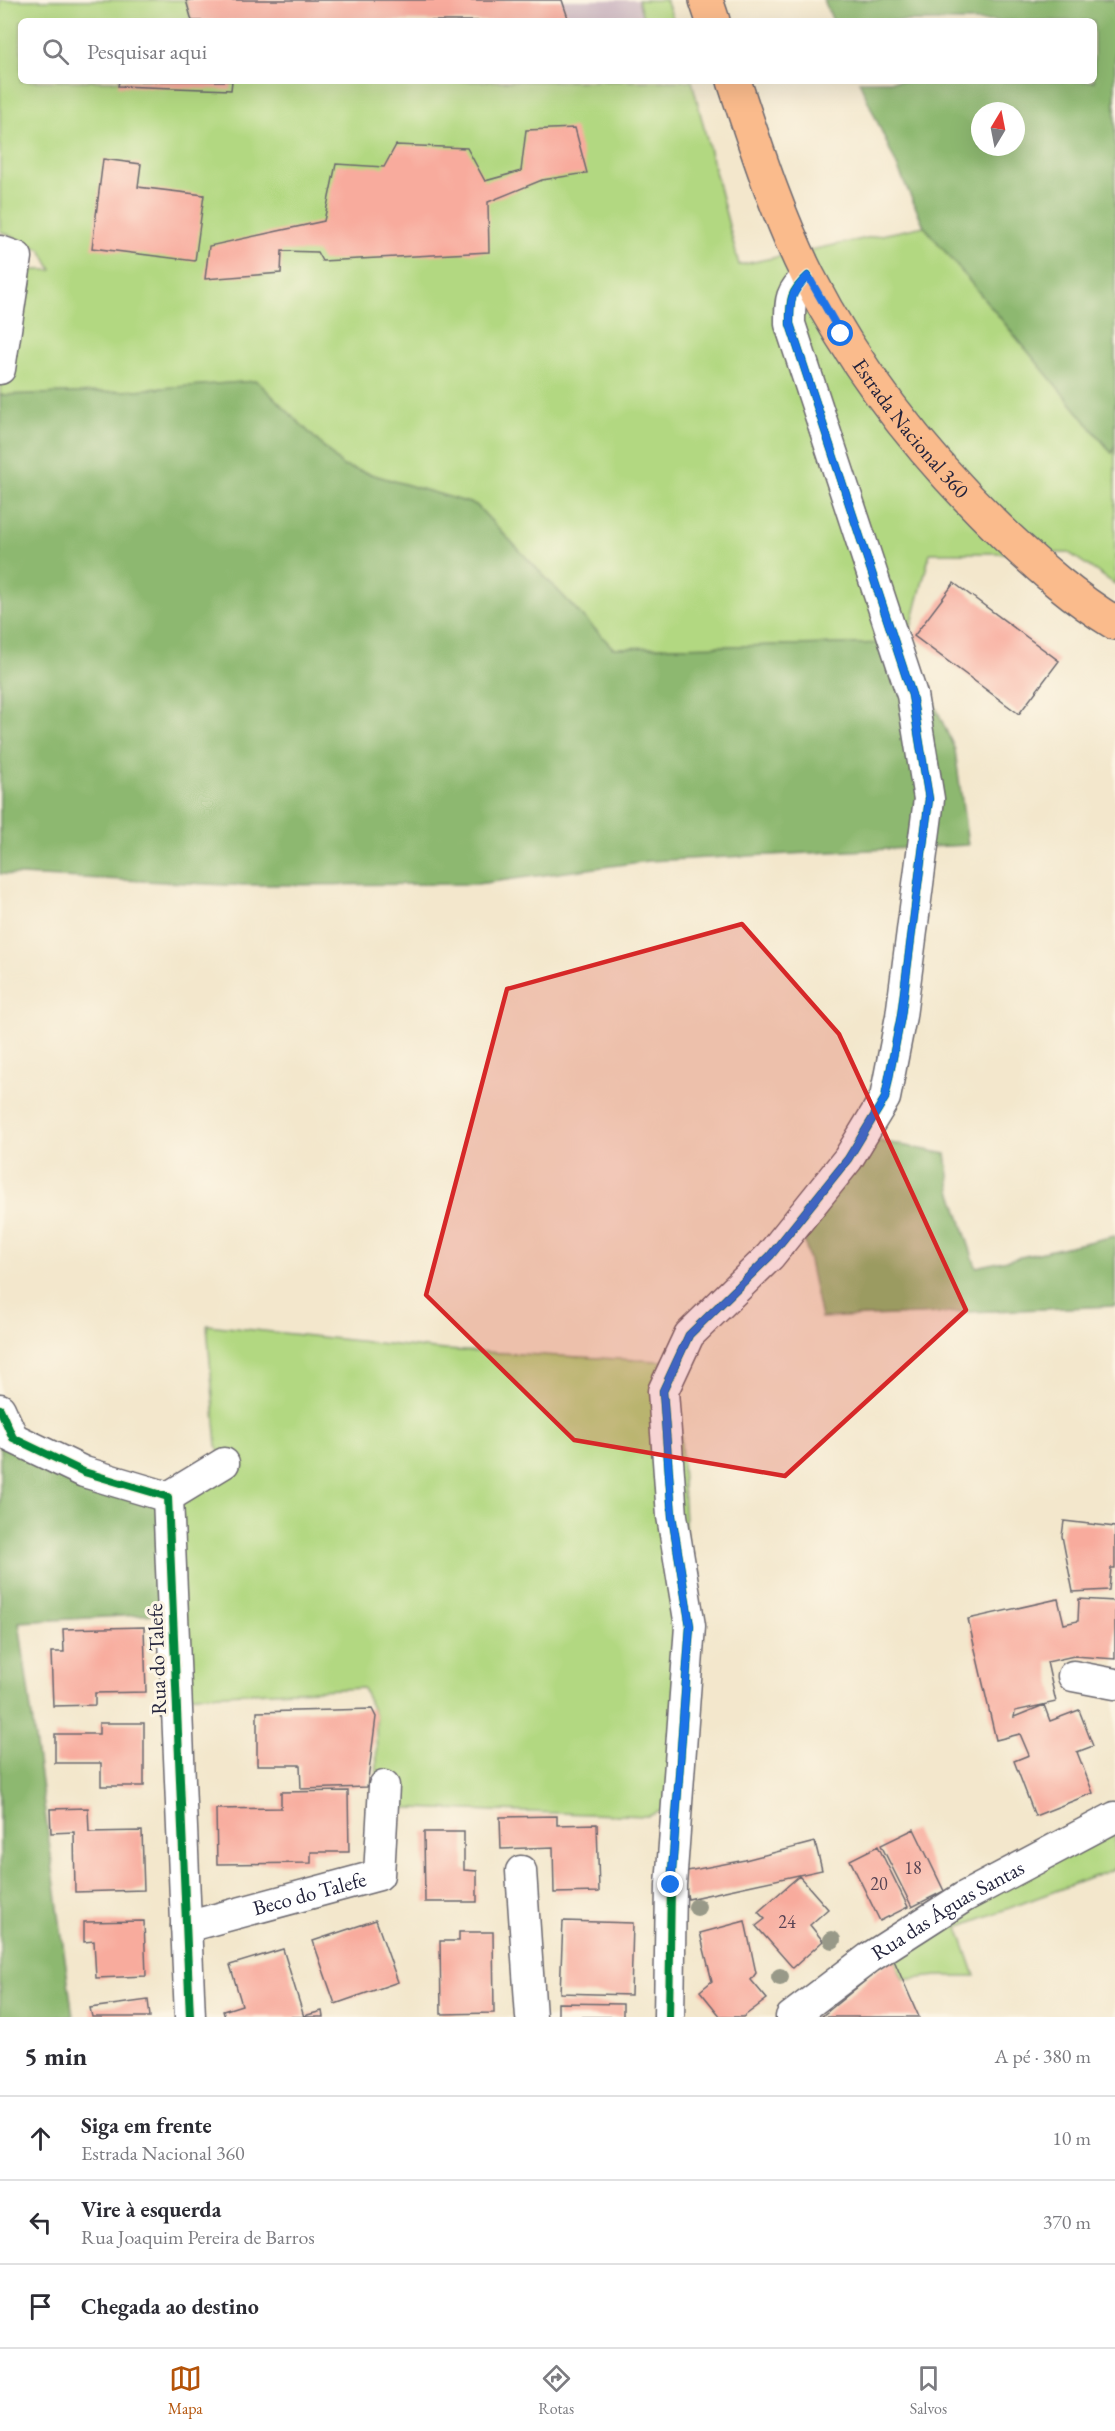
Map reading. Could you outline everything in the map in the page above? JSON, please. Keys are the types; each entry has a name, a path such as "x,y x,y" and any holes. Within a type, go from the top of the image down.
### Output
{"main road":[{"path":"706,0 712,18"},
{"name":"Estrada Nacional 360","path":"735,84 777,208 808,276 841,334 878,391 910,434 949,479 1027,555 1069,592 1115,623"}],"street":[{"path":"0,251 16,257 0,369"},
{"path":"669,2017 671,1885 690,1626 672,1516 663,1391 689,1335 770,1256 848,1159 885,1098 901,1016 929,799 912,695 790,324 790,298 796,287 808,276"},
{"path":"0,1409 13,1438 84,1472 168,1497 224,1463"},
{"name":"Rua do Talefe","path":"168,1497 190,2017"},
{"path":"1073,1677 1115,1684"},
{"name":"Beco do Talefe","path":"186,1927 379,1875 384,1786"},
{"name":"Rua das Águas Santas","path":"791,2017 869,1958 964,1897 1115,1817"},
{"path":"521,1871 531,2017"}],"highlighted area":[{"path":"742,924 839,1034 966,1310 785,1476 574,1440 426,1295 507,989"}],"shaded area":[{"path":"186,0 666,0 673,18 191,18"}],"green space":[{"path":"0,0 186,0 191,18 18,18 18,84 693,84 739,265 924,226 1112,453 1115,444 1115,584 1069,553 930,553 907,643 613,648 476,505 343,466 257,381 108,392 0,395 0,270 52,270 41,250 0,231"},
{"path":"638,0 666,0 673,18 643,18"},
{"path":"824,0 1115,0 1115,444 1112,453 924,226 860,84 1097,84 1097,18 832,18"},
{"path":"257,381 343,466 476,505 613,648 907,643 955,750 968,845 648,861 477,884 227,885 0,874 0,395 108,392"},
{"path":"860,1137 946,1154 951,1190 976,1267 1115,1236 1115,1306 821,1318 800,1219"},
{"path":"207,1325 444,1350 677,1362 690,1626 677,1805 648,1816 382,1807 377,1776 376,1718 363,1688 176,1696 168,1497 224,1463 217,1446"},
{"path":"0,1409 13,1438 168,1497 173,1613 19,1622 73,2017 0,2017"},
{"path":"1115,1817 1115,1869 958,1927 975,1976 937,1976 903,1980 888,1946"}],"building":[{"path":"186,0 562,0 568,18 191,18"},
{"path":"118,84 232,84 231,90 118,86"},
{"path":"575,128 587,173 542,180 488,202 489,252 322,261 317,252 282,251 281,273 205,279 209,246 324,221 336,164 384,167 396,145 467,148 485,181 521,171 526,130"},
{"path":"103,159 141,164 138,187 204,195 195,261 92,248"},
{"path":"954,583 1059,661 1019,714 914,636"},
{"path":"1064,1521 1115,1527 1115,1568 1111,1568 1109,1590 1073,1592 1062,1536"},
{"path":"1058,1599 1064,1624 1078,1621 1079,1599 1115,1601 1115,1659 1074,1656 1047,1662 1056,1702 1015,1711 1014,1717 1044,1705 1050,1721 1079,1710 1093,1746 1077,1752 1093,1793 1035,1816 1014,1761 1029,1755 1020,1734 996,1740 968,1619"},
{"path":"144,1627 146,1692 95,1693 95,1705 53,1706 51,1652 64,1652 63,1629"},
{"path":"372,1709 376,1717 367,1787 301,1789 300,1765 257,1765 257,1712"},
{"path":"99,1723 144,1723 144,1786 101,1786 101,1763 55,1763 55,1734 99,1734"},
{"path":"348,1791 349,1852 311,1852 311,1863 217,1864 216,1809 281,1808 281,1792"},
{"path":"88,1808 89,1832 142,1831 144,1890 75,1892 74,1832 51,1833 50,1809"},
{"path":"557,1816 557,1825 597,1824 599,1892 554,1893 553,1847 501,1849 500,1817"},
{"path":"914,1829 944,1891 912,1907 881,1845"},
{"path":"424,1832 464,1832 464,1870 477,1871 477,1902 425,1902"},
{"path":"815,1842 822,1870 688,1899 682,1872 745,1860"},
{"path":"878,1846 908,1907 880,1921 850,1860"},
{"path":"799,1876 828,1909 810,1925 823,1941 793,1968 756,1926 765,1919 758,1912"},
{"path":"376,1920 398,1982 335,2004 313,1941"},
{"path":"144,1921 146,1976 96,1978 94,1941 84,1942 84,1922"},
{"path":"563,1921 633,1923 631,1995 560,1993"},
{"path":"745,1921 756,1973 751,1980 767,1999 743,2017 721,2017 700,1991 712,1981 700,1933"},
{"path":"459,1932 493,1932 494,2013 441,2014 440,1941 459,1941"},
{"path":"283,1949 304,2017 225,2017 223,2011 242,2005 230,1965"},
{"path":"893,1958 919,2017 821,2017"},
{"path":"148,2000 150,2017 92,2017 90,2008"},
{"path":"558,2003 623,2004 623,2017 558,2017"},
{"path":"322,2011 323,2017 304,2016"}],"cycle path":[{"path":"669,2017 671,1885 690,1626 672,1516 663,1391 689,1335 770,1256 848,1159 885,1098 901,1016 929,799 912,695 790,324 792,297 797,287 808,276"},
{"path":"0,1409 13,1438 84,1472 168,1497 190,2017"}],"route":[{"path":"671,1885 690,1626 672,1516 663,1391 689,1335 770,1256 848,1159 885,1098 901,1016 929,799 912,695 846,492 803,370 790,324 790,298 796,287 808,276 841,334"}]}
